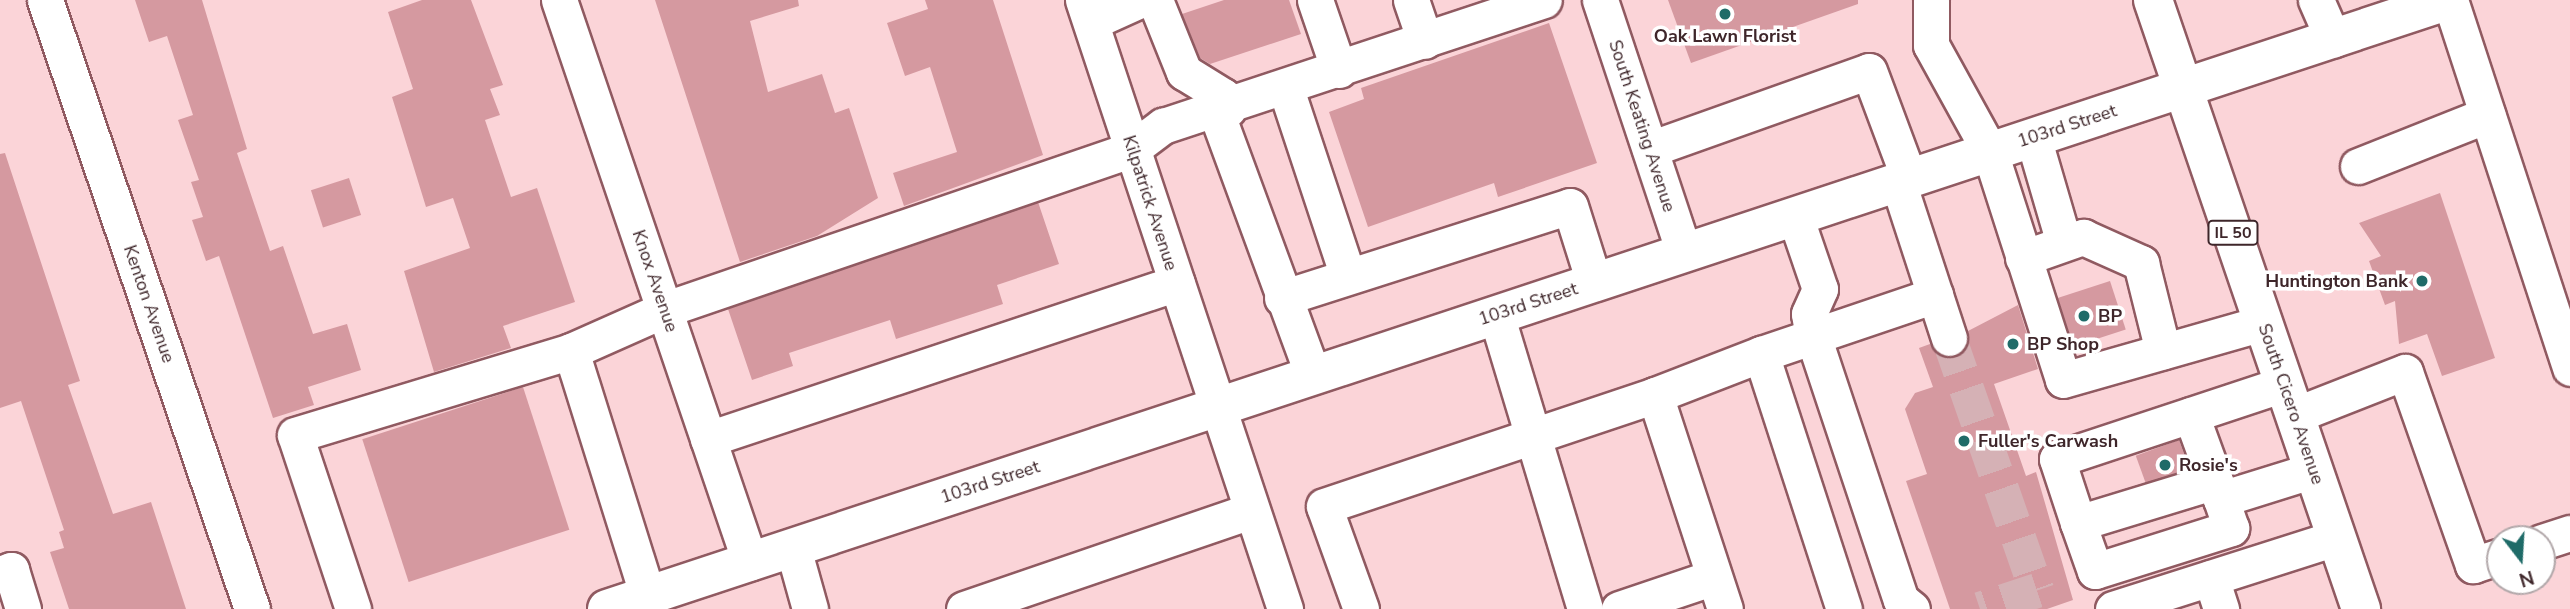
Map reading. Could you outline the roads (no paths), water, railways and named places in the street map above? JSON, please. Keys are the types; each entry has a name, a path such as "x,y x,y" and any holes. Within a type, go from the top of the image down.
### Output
{"main road":[{"name":"South Cicero Avenue","path":"2153,0 2361,609"},
{"name":"103rd Street","path":"607,609 2450,0"}],"street":[{"name":"Kenton Avenue","path":"45,0 252,609"},
{"name":"Knox Avenue","path":"559,0 750,562"},
{"path":"1087,11 1140,0"},
{"path":"1155,0 1180,66 1223,96 1222,109 1282,298 1313,374"},
{"path":"1315,0 1339,71"},
{"path":"1411,0 1425,41"},
{"path":"353,609 295,435 571,351 666,309 1132,149 1163,126 1286,89 1425,41 1501,7 1544,0"},
{"name":"South Keating Avenue","path":"1600,0 1684,252"},
{"path":"1931,0 1931,45 1990,152 2063,380 2263,323"},
{"path":"2316,0 2333,39"},
{"path":"2450,0 2570,368"},
{"name":"Kilpatrick Avenue","path":"1087,11 1285,609"},
{"path":"1650,149 1868,71 1950,338"},
{"path":"1286,89 1348,276"},
{"path":"2358,166 2487,115"},
{"path":"2034,137 2064,243"},
{"path":"1282,298 1570,206 1594,282"},
{"path":"1795,216 1820,289 1809,314 1813,336 1901,600 1912,609"},
{"path":"2024,258 2083,237 2141,263 2163,351"},
{"path":"708,439 1177,284"},
{"path":"1361,609 1324,506 1655,395 1761,354 1935,295"},
{"path":"1496,314 1585,609"},
{"path":"571,351 648,596"},
{"path":"1761,354 1844,609"},
{"path":"2191,415 2231,528 2095,571 2057,459 2191,415 2289,400 2405,372 2473,565 2486,561"},
{"path":"1619,609 1720,593 1655,395"},
{"path":"2078,523 2314,470"},
{"path":"964,609 1251,511"},
{"path":"2113,609 2216,593 2336,538"},
{"path":"793,548 810,609"},
{"path":"0,574 11,570 23,609"}],"tunnel":[{"path":"1949,338 2037,590 1980,609"}],"place":[{"name":"Oak Lawn Florist","path":"1725,14"},
{"name":"Huntington Bank","path":"2422,281"},
{"name":"BP","path":"2084,316"},
{"name":"BP Shop","path":"2013,344"},
{"name":"Fuller's Carwash","path":"1964,441"},
{"name":"Rosie's","path":"2165,465"}]}
